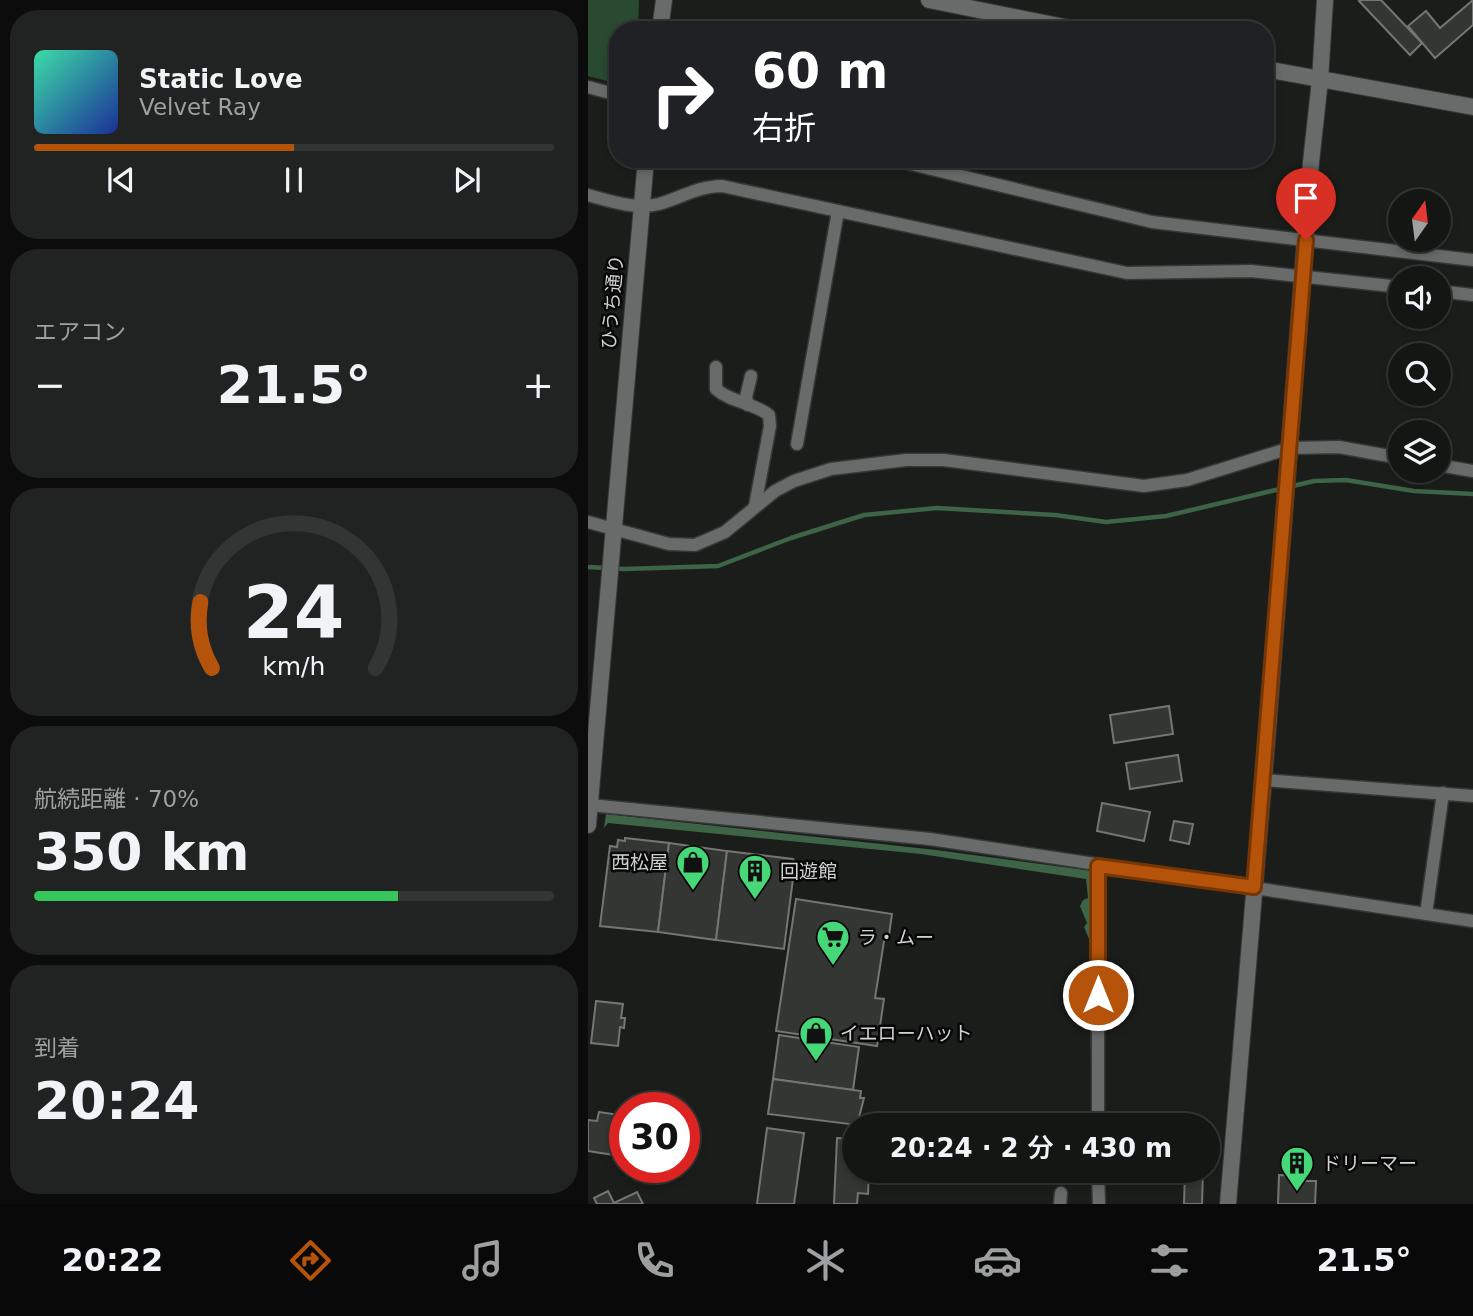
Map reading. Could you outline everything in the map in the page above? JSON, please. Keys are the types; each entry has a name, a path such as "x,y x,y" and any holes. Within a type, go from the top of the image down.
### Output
{"street":[{"path":"661,21 664,0"},
{"path":"929,0 1034,21"},
{"path":"1228,1204 1325,0"},
{"path":"1274,71 1473,107"},
{"path":"588,87 609,93"},
{"name":"ひうち通り","path":"588,825 645,168"},
{"path":"927,168 1152,222 1473,260"},
{"path":"588,195 642,206 657,204 710,186 722,186 1127,273 1251,271 1388,286"},
{"path":"797,444 838,211"},
{"path":"1451,292 1473,295"},
{"path":"716,367 716,390 727,399 759,408 769,415 770,426 755,506"},
{"path":"748,405 746,397 751,376"},
{"path":"588,522 669,544 695,545 725,532 775,491 812,474 884,461 944,460 1144,486 1187,480 1290,448 1339,447 1388,456"},
{"path":"1451,467 1473,471"},
{"path":"1264,780 1473,796"},
{"path":"1426,914 1443,793"},
{"path":"590,804 930,839 1473,921"},
{"path":"1098,866 1098,1113"},
{"path":"1098,1183 1099,1204"}],"shaded area":[{"path":"588,0 639,0 638,21 609,21 609,82 588,76"},
{"path":"606,814 936,850 1093,871 1096,1113 1092,1113 1089,939 1084,927 1087,923 1080,906 1083,900 1088,898 1086,879 921,854 608,823 604,828"}],"building":[{"path":"1381,0 1422,43 1410,55 1359,1"},
{"path":"1473,0 1473,25 1435,58 1408,26 1426,11 1440,28"},
{"path":"1169,706 1173,734 1114,743 1110,715"},
{"path":"1178,755 1182,781 1130,789 1126,763"},
{"path":"1102,803 1150,812 1144,841 1097,831"},
{"path":"1174,821 1193,824 1189,844 1170,840"},
{"path":"625,838 669,843 658,932 600,926 610,846 617,847 618,840 625,841"},
{"name":"西松屋","path":"669,843 727,851 716,940 658,932"},
{"name":"回遊館","path":"727,851 793,859 795,863 784,949 716,940"},
{"name":"ラ・ムー","path":"796,899 892,914 889,935 885,935 875,998 884,999 877,1046 776,1031"},
{"path":"596,1001 623,1004 621,1018 625,1018 624,1028 620,1027 618,1046 591,1043"},
{"name":"イエローハット","path":"779,1035 859,1047 853,1090 773,1079"},
{"path":"773,1079 861,1091 860,1098 864,1098 860,1113 842,1113 842,1123 768,1114"},
{"path":"599,1112 609,1113 609,1154 588,1151 588,1120 597,1121"},
{"path":"767,1128 804,1133 794,1204 757,1204"},
{"path":"837,1138 842,1138 842,1183 868,1183 868,1194 858,1193 857,1204 834,1204"},
{"name":"ドリーマー","path":"1279,1175 1297,1176 1297,1181 1316,1181 1315,1204 1278,1204"},
{"path":"1185,1183 1203,1183 1202,1204 1184,1204"},
{"path":"608,1191 614,1203 637,1192 643,1204 597,1204 594,1198"}],"waterway":[{"path":"588,567 624,569 718,566 791,538 864,515 937,508 1055,515 1106,522 1166,516 1314,481 1346,480 1414,491 1473,494"}],"place":[{"name":"西松屋","path":"693,892"},
{"name":"回遊館","path":"755,901"},
{"name":"ラ・ムー","path":"833,967"},
{"name":"イエローハット","path":"816,1063"},
{"name":"ドリーマー","path":"1297,1193"}],"route":[{"path":"1098,995 1098,866 1254,887 1306,240"}]}
